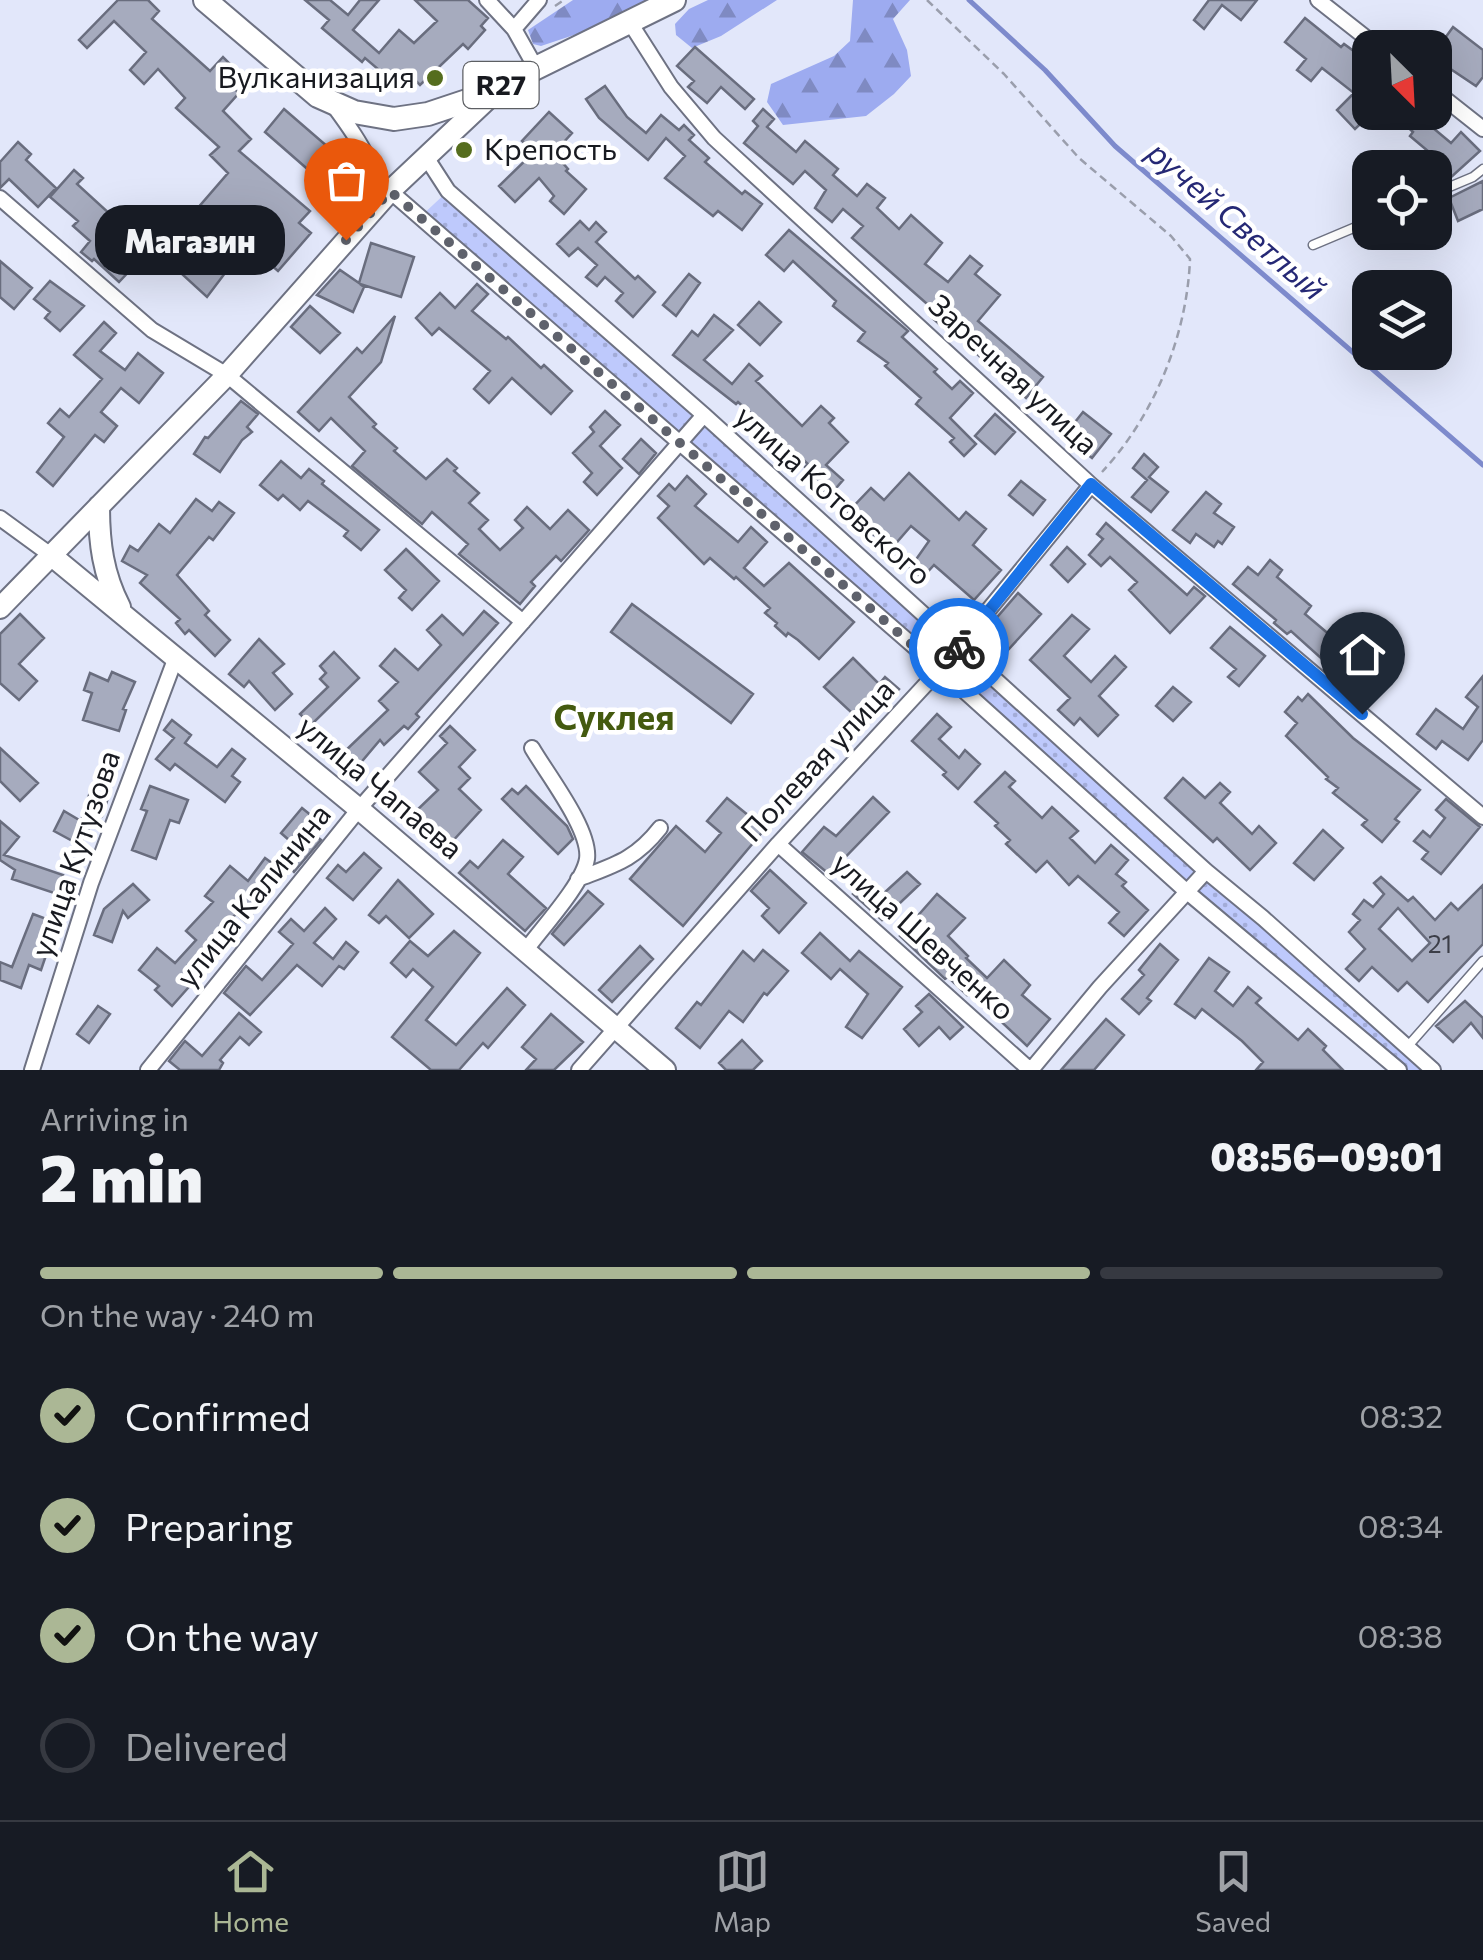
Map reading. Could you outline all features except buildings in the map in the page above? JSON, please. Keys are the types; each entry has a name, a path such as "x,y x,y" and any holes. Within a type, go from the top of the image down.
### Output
{"main road":[{"name":"R27","path":"205,0 333,104 394,119 472,99 674,0"}],"street":[{"path":"487,0 514,29 536,68"},
{"path":"514,29 539,0"},
{"path":"1318,0 1357,30"},
{"name":"Заречная улица","path":"630,22 672,88 714,138 1091,484 1483,816"},
{"path":"0,608 227,375 395,186 505,83"},
{"path":"333,104 372,169 375,194 370,213"},
{"path":"1452,104 1483,129"},
{"name":"улица Котовского","path":"426,157 448,191 704,415 1206,872 1433,1070"},
{"name":"улица Котовского","path":"395,186 680,444 940,669 1186,890 1398,1070"},
{"path":"0,198 152,330 227,375 524,622"},
{"name":"улица Калинина","path":"148,1070 360,809 704,415"},
{"name":"Полевая улица","path":"580,1070 778,844 940,669 1091,484"},
{"path":"99,506 101,553 110,588 124,613"},
{"path":"0,518 52,556"},
{"name":"улица Чапаева","path":"52,556 360,809 665,1070"},
{"name":"улица Кутузова","path":"32,1070 91,883 176,657"},
{"path":"526,950 578,879 587,860 584,836 532,748"},
{"path":"578,879 628,860 660,828"},
{"name":"улица Шевченко","path":"778,844 1030,1070"},
{"path":"1030,1070 1206,872"}],"lane":[{"path":"1452,186 1483,169"},
{"path":"1313,244 1352,228"},
{"path":"1408,1046 1483,961"}],"path":[{"path":"927,0 1004,74 1080,158 1171,236 1190,259 1189,290 1160,385 1126,446 1091,484"}],"green space":[{"path":"573,0 658,0 622,19 541,46 533,44 528,30"},
{"path":"708,0 777,0 721,36 692,48 676,35 675,24 689,9"},
{"path":"853,0 910,0 893,19 907,50 911,76 866,116 783,125 767,102 771,84 834,56 850,41"}],"shaded area":[{"path":"448,191 1433,1070 1396,1070 420,217"}],"waterway":[{"name":"ручей Светлый","path":"969,0 1045,70 1115,146 1483,465"}],"way so far":[{"path":"346,240 390,191 940,669 959,648"}],"place":[{"name":"Вулканизация","path":"435,78"},
{"name":"Крепость","path":"464,150"},
{"name":"Магазин","path":"346,240"}],"district":[{"name":"Суклея","path":"614,718"}],"route":[{"path":"959,648 1091,484 1362,714"}]}
